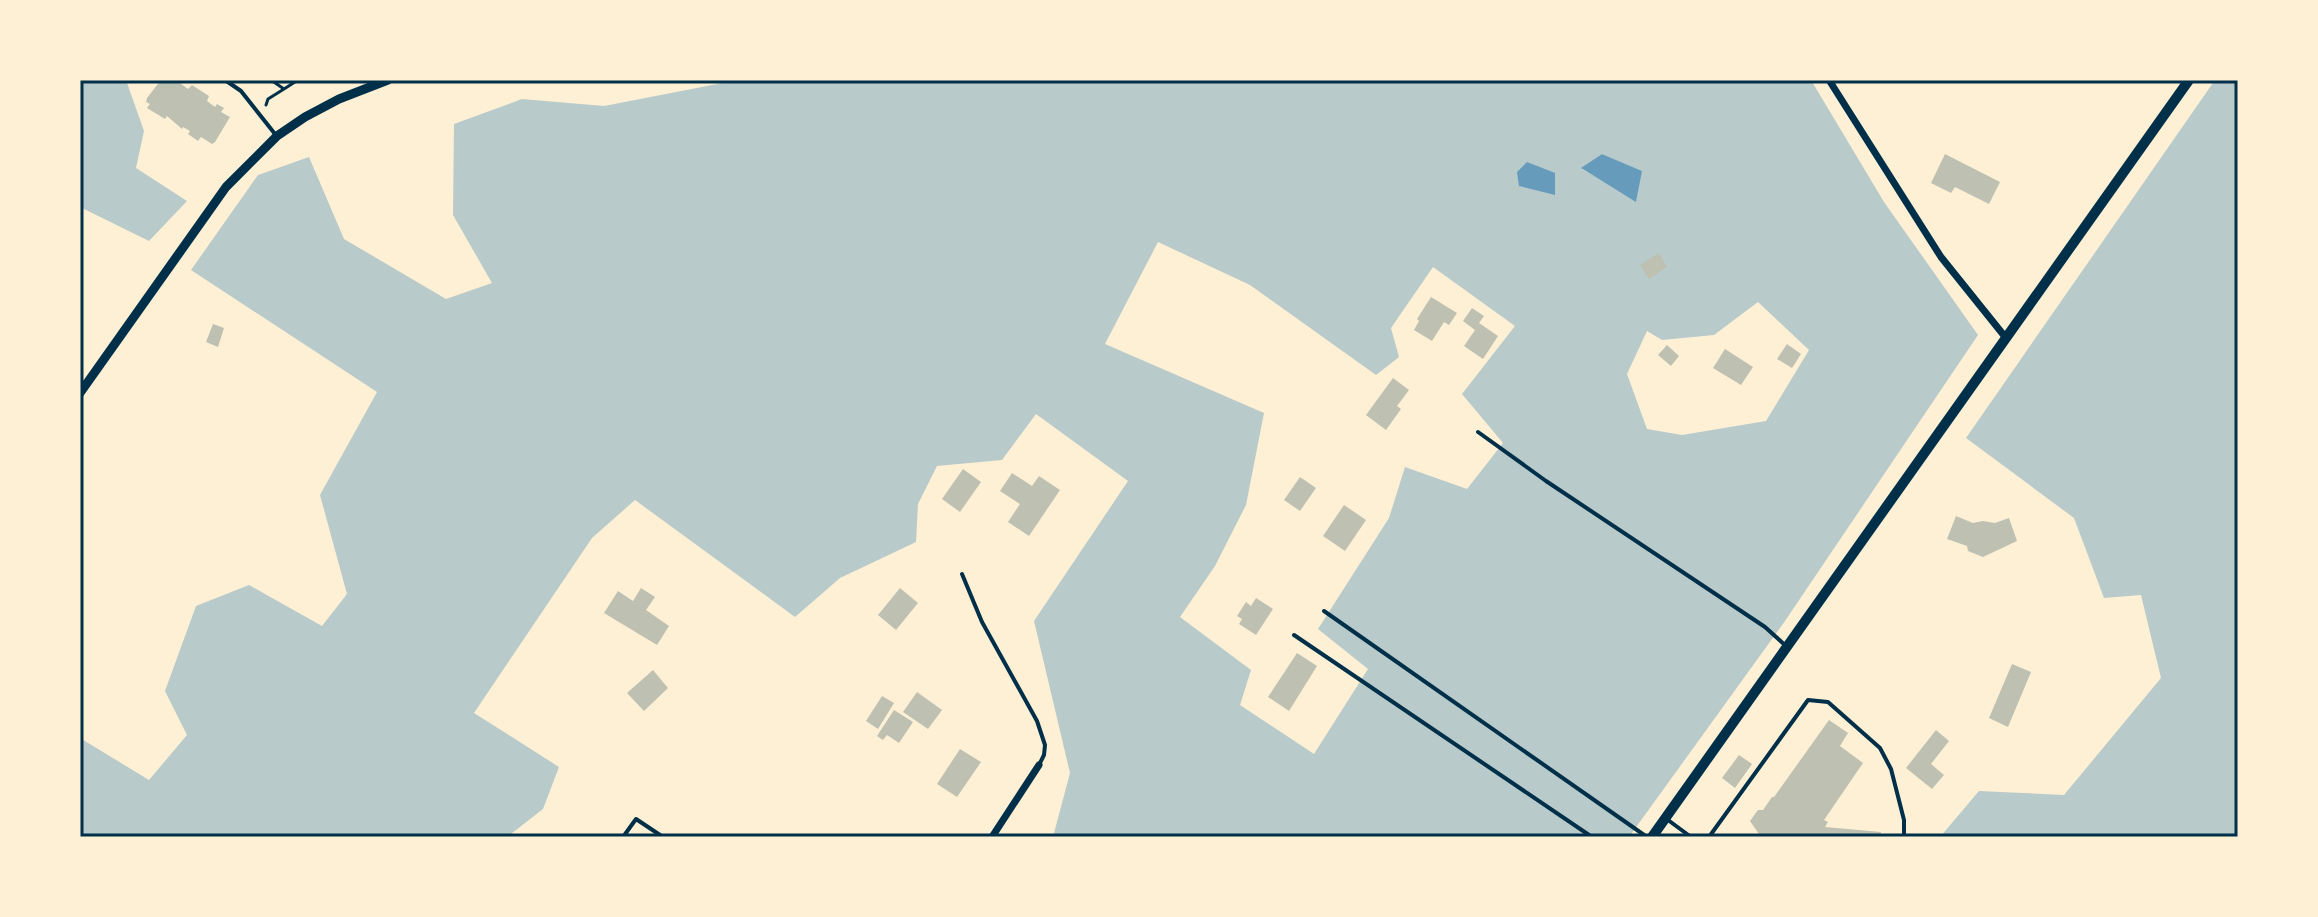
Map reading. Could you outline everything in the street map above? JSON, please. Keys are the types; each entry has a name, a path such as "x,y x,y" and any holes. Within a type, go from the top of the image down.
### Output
{"main road":[{"path":"1650,837 1788,648 2189,80"}],"street":[{"path":"80,393 226,187 277,136 305,117 339,99 388,80"},
{"path":"1829,80 1941,257 2006,338"},
{"path":"992,837 1039,765"}],"lane":[{"path":"225,80 241,91 277,136"},
{"path":"1478,432 1765,627 1788,648"},
{"path":"962,574 982,622 1037,721 1045,745 1039,765"},
{"path":"1324,611 1650,837"},
{"path":"1294,635 1592,837"},
{"path":"1709,837 1808,700 1828,702 1880,748 1891,769 1904,820 1904,837"},
{"path":"623,837 636,819 663,837"},
{"path":"1666,819 1691,837"}],"path":[{"path":"271,80 284,89"},
{"path":"262,117 268,99 298,80"}],"shaded area":[{"path":"80,80 126,80 144,131 136,168 187,201 149,241 80,207"},
{"path":"738,80 1811,80 1884,202 1978,335 1785,621 1629,837 1053,837 1070,773 1034,621 1128,481 1036,414 1002,460 937,466 918,504 916,542 840,578 795,617 635,500 592,538 474,713 559,767 543,809 507,837 80,837 80,738 149,780 187,735 165,691 196,606 249,585 322,626 347,594 320,495 377,392 191,270 258,175 309,157 344,239 446,299 492,283 453,215 454,124 522,99 604,106","holes":["1602,154 1641,171 1636,201 1582,169","1158,242 1250,285 1376,375 1399,357 1391,328 1433,267 1515,326 1462,394 1503,443 1467,489 1405,467 1389,518 1318,629 1368,669 1314,754 1240,705 1251,670 1180,617 1215,566 1246,505 1264,413 1105,344","1758,302 1809,350 1766,421 1682,435 1647,429 1627,374 1647,331 1662,340 1714,335"]},
{"path":"2215,80 2238,80 2238,837 1940,837 1979,791 2064,795 2161,678 2141,595 2104,598 2074,518 1966,438"}],"water":[{"path":"1602,154 1642,171 1636,202 1581,168"},
{"path":"1527,162 1555,173 1555,195 1519,186 1517,172"}],"building":[{"path":"161,80 182,80 180,83 188,89 192,85 209,96 207,101 215,107 217,104 224,108 221,112 230,117 215,142 212,144 201,137 198,141 188,134 190,131 182,129 167,116 165,119 147,108 150,104 146,102 147,98"},
{"path":"1945,154 2000,182 1989,204 1955,187 1951,193 1931,183"},
{"path":"1659,253 1667,267 1649,279 1640,265"},
{"path":"1431,297 1457,313 1449,325 1444,322 1432,341 1414,330"},
{"path":"1472,308 1484,316 1479,323 1498,336 1483,359 1464,346 1475,330 1463,321"},
{"path":"213,324 224,328 218,347 206,342"},
{"path":"1787,344 1801,354 1792,368 1777,359"},
{"path":"1667,345 1679,356 1671,366 1658,355"},
{"path":"1725,349 1753,367 1741,385 1713,368"},
{"path":"1393,378 1409,390 1397,406 1401,409 1386,430 1366,415"},
{"path":"963,469 981,482 960,512 942,499"},
{"path":"1012,473 1032,486 1039,476 1060,490 1029,536 1008,522 1020,504 1000,491"},
{"path":"1300,477 1316,488 1300,511 1284,500"},
{"path":"1344,505 1366,520 1345,551 1323,536"},
{"path":"1956,516 1973,523 1995,523 2009,518 2017,541 1983,557 1968,551 1967,546 1947,539"},
{"path":"641,588 655,597 646,610 669,626 657,645 604,613 618,591 633,601"},
{"path":"900,588 918,603 896,630 878,615"},
{"path":"1256,598 1273,609 1256,635 1239,624 1242,619 1237,616 1246,602 1251,606"},
{"path":"1297,653 1317,666 1289,711 1268,697"},
{"path":"2012,664 2031,672 2008,727 1989,718"},
{"path":"653,670 668,688 644,711 627,693"},
{"path":"917,692 942,710 928,729 903,712"},
{"path":"882,696 894,703 878,729 866,721"},
{"path":"894,710 913,722 899,743 887,735 883,740 877,736"},
{"path":"1829,720 1848,733 1840,746 1863,763 1824,820 1828,822 1825,827 1881,832 1880,837 1761,837 1750,821 1774,797"},
{"path":"1936,730 1949,741 1931,764 1944,775 1932,789 1906,768"},
{"path":"960,749 981,762 957,797 937,784"},
{"path":"1739,755 1752,764 1735,788 1722,778"}]}
